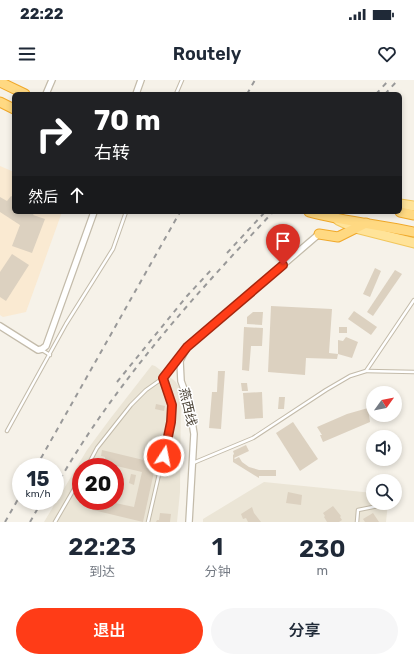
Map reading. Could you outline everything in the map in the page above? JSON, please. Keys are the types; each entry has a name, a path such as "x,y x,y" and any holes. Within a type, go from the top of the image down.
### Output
{"highway":[{"path":"0,82 21,92"},
{"path":"0,102 12,108"},
{"path":"402,212 414,215"},
{"path":"316,214 335,219 366,222 414,232"},
{"path":"319,234 333,236 336,228 335,219"},
{"path":"319,234 338,237 366,222"}],"main road":[{"path":"402,204 414,206"},
{"path":"335,219 355,228 414,243"}],"street":[{"path":"47,92 52,80"},
{"path":"137,92 141,80"},
{"path":"0,326 33,348 42,350 46,346 93,214"},
{"name":"燕西线","path":"189,522 194,463 194,434 189,403 181,380 180,361 187,347 319,234"}],"lane":[{"path":"177,92 182,80"},
{"path":"7,431 66,324 112,249 125,214"},
{"path":"366,371 414,300"},
{"path":"92,458 97,448 131,405 146,390 163,378 187,347"},
{"path":"42,350 50,355"},
{"path":"194,463 253,438 350,376 366,371 414,372"},
{"path":"148,522 171,422 172,405 163,378"},
{"path":"55,522 72,493"},
{"path":"357,522 358,510 366,508"}],"shaded area":[{"path":"0,166 12,171 12,214 61,214 26,312 3,317 0,315"},
{"path":"152,365 175,381 181,390 180,492 177,522 44,522 51,510 64,510 64,489 72,475 72,510 124,510 124,458 82,458"},
{"path":"264,482 366,492 366,510 387,510 386,522 203,522 203,519"}],"building":[{"path":"0,197 7,201 12,197 12,214 34,214 33,215 45,219 32,253 12,246 20,225 0,212"},
{"path":"12,254 29,265 6,301 0,297 0,272"},
{"path":"375,268 381,271 370,297 363,294"},
{"path":"395,270 402,274 373,316 367,312"},
{"path":"271,306 332,309 329,353 338,354 337,359 306,358 305,375 268,372"},
{"path":"354,311 377,327 371,335 348,319"},
{"path":"253,312 263,312 262,325 247,324 247,317"},
{"path":"244,327 263,328 262,346 251,346 249,371 242,370"},
{"path":"339,327 347,327 347,333 339,333"},
{"path":"346,337 358,342 352,358 338,354 338,340 343,341"},
{"path":"218,371 225,371 221,429 209,428 212,392 217,392"},
{"path":"241,383 247,383 248,391 242,391"},
{"path":"262,392 263,418 245,419 243,393"},
{"path":"279,397 285,397 284,409 278,409"},
{"path":"156,404 165,406 164,411 155,409"},
{"path":"366,409 366,422 370,422 323,442 320,435 322,435 317,427 347,414"},
{"path":"293,422 318,459 300,471 276,433"},
{"path":"170,443 178,444 177,456 169,455"},
{"path":"246,445 249,451 234,458 239,457 242,462 249,467 259,470 276,470 276,476 259,476 259,478 233,462 233,451"},
{"path":"102,450 156,463 143,522 93,510 124,510 124,505 134,507 142,472 124,468 124,458 105,458 101,456"},
{"path":"131,474 136,475 134,485 129,483"},
{"path":"288,492 302,495 301,505 286,503"},
{"path":"333,506 341,516 340,517 342,520 339,522 327,522 323,513"},
{"path":"252,507 254,513 261,522 248,522 246,518 243,519 241,514"},
{"path":"160,513 171,514 170,522 156,522 159,520"},
{"path":"373,513 379,522 365,522 363,519"}],"railway":[{"path":"248,92 255,80"},
{"path":"378,92 389,80"},
{"path":"387,92 398,80"},
{"path":"41,458 179,214"},
{"path":"227,253 263,214"},
{"path":"64,473 103,413 156,343 213,277 271,214"},
{"path":"117,382 187,296 212,269"},
{"path":"5,522 12,510"},
{"path":"30,522 37,510"}],"route":[{"path":"164,456 171,422 172,405 163,378 187,347 283,265"}]}
